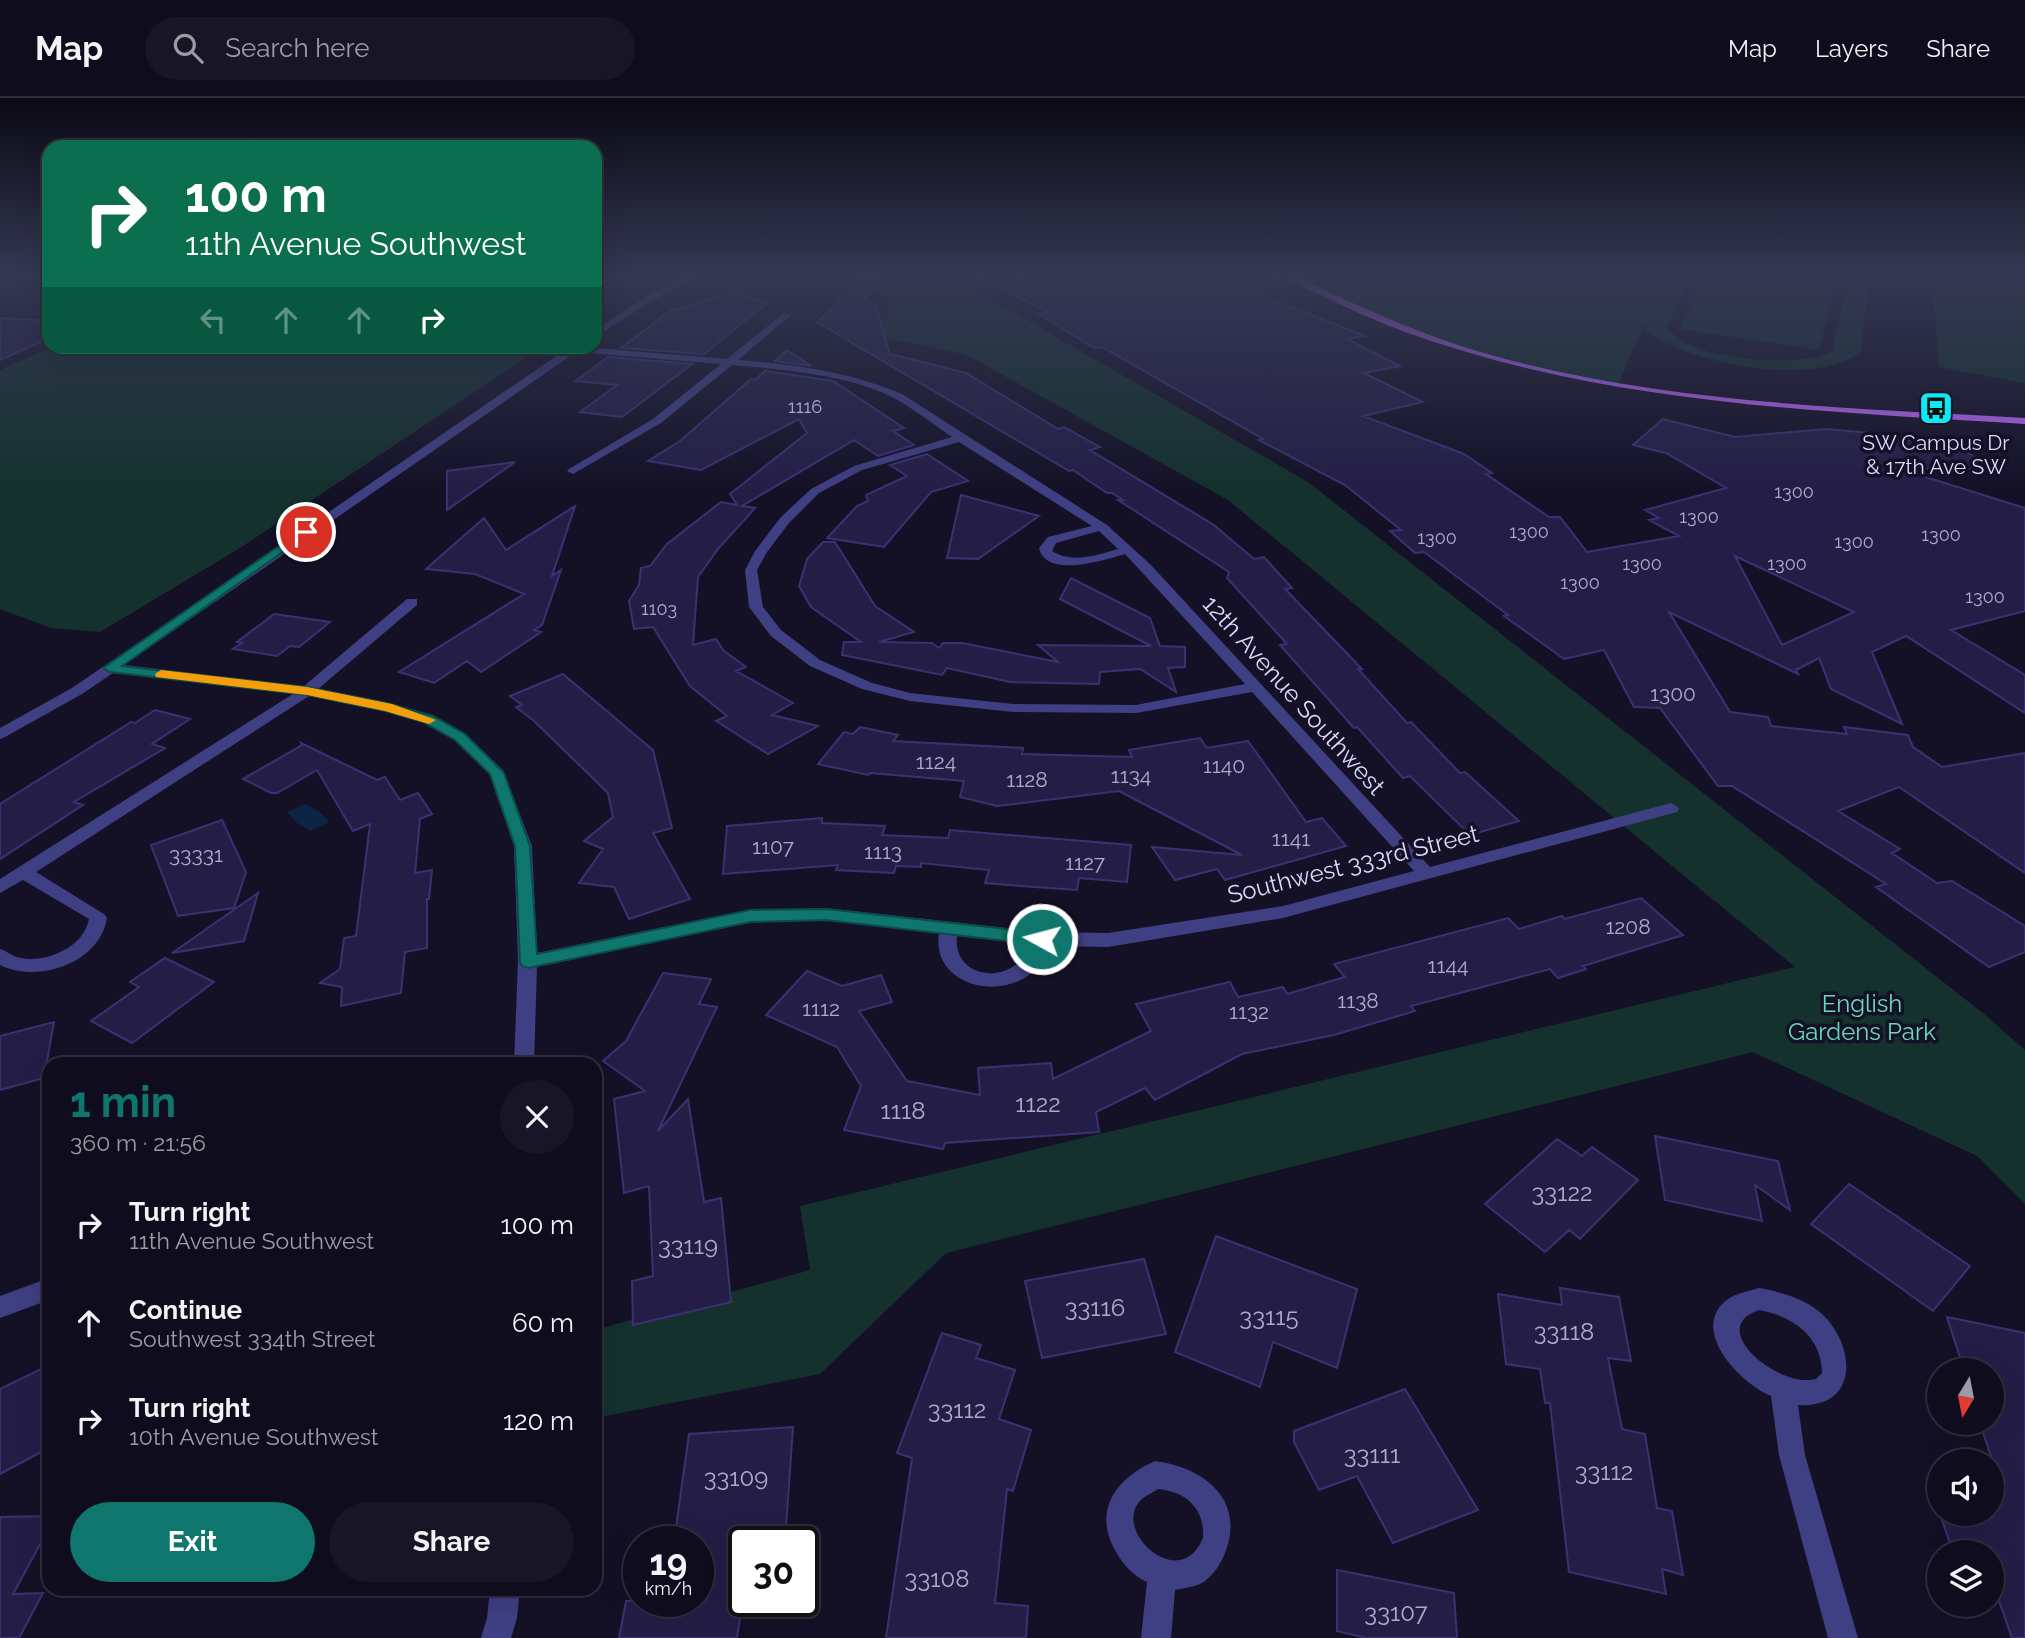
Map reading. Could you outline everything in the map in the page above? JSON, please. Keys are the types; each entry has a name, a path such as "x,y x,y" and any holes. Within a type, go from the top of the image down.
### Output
{"main road":[{"path":"1461,347 1579,378 1675,393 1803,407 2025,421"}],"street":[{"path":"573,471 657,421 748,347"},
{"name":"12th Avenue Southwest","path":"602,350 778,366 871,383 898,396 1101,527 1128,550 1426,873"},
{"path":"0,734 77,691 502,396 567,354"},
{"path":"960,438 858,468 815,491 785,520 761,551 751,570 756,607 776,633 815,663 867,686 910,698 1013,708 1136,709 1255,687"},
{"path":"1101,527 1052,540 1045,548 1046,553 1058,560 1077,562 1128,550"},
{"path":"0,887 307,691 412,602"},
{"path":"110,668 307,691 387,707 428,719 460,737 497,773 523,846 528,962 524,1057"},
{"name":"Southwest 333rd Street","path":"528,962 750,916 826,914 1042,939 1108,940 1283,912 1671,808"},
{"path":"0,956 20,965 52,961 83,946 98,926 98,918 92,912 24,873"},
{"path":"949,928 947,953 952,963 962,972 992,979 1021,971 1031,962 1042,939"},
{"path":"0,1307 42,1292"},
{"path":"1759,1299 1777,1302 1796,1311 1814,1323 1835,1355 1836,1370 1831,1383 1819,1392 1802,1394 1783,1390 1755,1375 1733,1352 1727,1336 1726,1321 1732,1309 1744,1301 1759,1299"},
{"path":"1783,1390 1792,1455 1843,1638"},
{"path":"1156,1638 1162,1575"},
{"path":"496,1638 504,1596"}],"green space":[{"name":"English Gardens Park","path":"929,347 1073,347 1308,482 1984,1014 2025,1050 2025,1204 1977,1156 1753,1052 946,1253 820,1374 602,1417 602,1328 810,1270 800,1206 1795,967 1228,500 965,354"},
{"path":"1461,347 1634,347 1618,385"},
{"path":"1676,347 1695,347 1744,358 1796,360 1817,357 1832,351 1833,347 1861,347 1861,351 1841,362 1815,369 1753,368 1690,353"},
{"path":"1798,347 1820,347 1819,350"},
{"path":"1937,347 2025,347 2025,383 1939,367"},
{"path":"42,351 42,354 531,354 240,548 100,632 51,628 0,609 0,370"}],"water":[{"path":"305,804 320,812 329,822 311,831 297,823 287,812"}],"building":[{"path":"0,347 29,347 0,360"},
{"path":"623,347 713,347 704,354"},
{"path":"859,347 888,347 890,354 966,373 1058,429 1064,427 1100,447 1090,450 1214,525 1254,559 1264,557 1292,588 1285,589 1362,669 1358,669 1407,723 1411,722 1460,773 1465,772 1519,821 1470,835 1410,776 1403,778 1357,727 1354,728 1280,645 1287,644 1227,578 1229,572 1118,500 1123,500 1112,493 1107,493 1073,470 1069,471"},
{"path":"1092,347 1362,347 1400,366 1364,373 1423,402 1363,416 1464,454 1492,473 1486,474 1549,517 1560,517 1587,552 1679,536 1649,520 1659,518 1645,510 1726,488 1666,453 1633,445 1663,419 1735,437 1826,429 1893,435 1896,440 1950,440 1991,469 1900,469 2025,508 2025,611 1951,630 2025,675 2025,713 1906,636 1872,652 1902,724 1831,689 1819,658 1796,670 1798,674 1669,612 1730,712 1768,717 1771,726 1847,734 1844,727 1908,735 1913,747 1942,767 2025,753 2025,873 1899,787 1838,811 1900,849 1892,853 1937,883 1952,881 2025,926 2025,952 1989,967 1876,887 1886,884 1732,786 1718,786 1660,708 1634,707 1604,650 1564,659 1504,616 1508,615 1424,552 1415,553 1390,531 1401,530 1345,485 1259,440 1263,439 1102,347","holes":["1735,556 1854,612 1782,645"]},
{"path":"787,350 811,366 775,361"},
{"path":"608,357 692,364 622,417 580,412 617,385 576,381"},
{"path":"765,371 833,381 904,428 893,431 914,445 878,456 854,440 742,506 755,508 718,549 698,577 693,645 716,639 723,650 746,667 736,671 793,703 772,715 818,726 768,754 716,721 727,716 690,686 653,627 634,629 629,601 639,585 641,568 650,566 667,544 721,502 737,505 730,494 807,433 799,419 701,470 648,461 680,441 751,379 755,380"},
{"path":"927,454 968,481 931,492 884,547 827,538 857,506 868,501 866,495 907,476 890,465"},
{"path":"515,462 447,510 447,471"},
{"path":"961,495 1039,516 978,559 947,558"},
{"path":"575,506 552,576 561,570 542,625 534,630 541,632 481,672 467,661 434,683 399,672 524,594 475,574 426,569 484,518 506,550"},
{"path":"823,542 835,542 875,606 914,632 879,642 932,643 939,648 943,643 962,643 1058,662 1038,645 1151,646 1060,599 1071,578 1150,618 1160,646 1185,647 1185,667 1168,668 1176,692 1140,669 1100,672 1099,684 1010,682 947,668 942,675 842,655 844,642 861,642 811,607 799,586 807,559"},
{"path":"274,614 330,622 299,647 290,646 277,656 233,649 242,643 237,642"},
{"path":"563,674 653,750 672,828 653,833 690,899 629,919 614,887 579,883 603,849 584,841 613,817 608,793 516,707 522,705 510,696"},
{"path":"155,710 190,719 152,744 165,748 74,802 83,805 0,859 0,804 131,722 135,723"},
{"path":"860,727 898,735 893,741 1023,748 1022,754 1132,757 1129,750 1200,738 1207,748 1248,741 1306,822 1322,818 1346,846 1225,880 1217,869 1175,880 1152,847 1242,855 1119,791 997,806 960,797 964,781 870,773 868,775 818,764 844,732 853,734"},
{"path":"301,743 377,780 385,777 400,800 418,793 432,814 420,819 415,873 432,870 427,899 427,948 405,952 401,993 341,1006 342,987 320,983 340,969 344,938 356,936 370,824 353,831 317,770 277,793 271,793 243,779 302,745"},
{"path":"822,818 822,823 885,826 882,835 948,838 950,830 1131,845 1127,882 1079,878 1077,890 985,883 989,870 921,863 921,867 896,866 894,873 836,870 838,865 723,874 727,826"},
{"path":"222,820 246,872 234,908 178,916 151,845"},
{"path":"258,893 244,941 172,953"},
{"path":"1641,898 1683,935 1583,966 1586,969 1558,978 1550,969 1411,1006 1415,1011 1334,1035 1242,1054 1155,1100 1145,1088 1096,1112 1099,1132 945,1143 943,1149 844,1130 861,1086 837,1047 766,1015 807,971 842,986 881,975 892,1002 859,1011 907,1081 980,1095 978,1068 1051,1063 1053,1079 1151,1031 1136,1004 1230,982 1238,997 1283,987 1287,994 1345,977 1334,964 1508,918 1519,929"},
{"path":"165,958 214,982 132,1043 91,1021 139,987 130,982"},
{"path":"663,973 711,979 699,1004 717,1007 658,1131 688,1099 704,1202 721,1198 731,1302 633,1325 632,1281 653,1276 649,1186 624,1193 614,1099 645,1091 603,1061 626,1041"},
{"path":"54,1022 48,1057 42,1057 42,1079 0,1090 0,1036"},
{"path":"1655,1136 1778,1161 1790,1210 1755,1185 1762,1221 1665,1200"},
{"path":"1557,1139 1582,1156 1592,1147 1638,1180 1580,1239 1569,1230 1545,1252 1485,1204"},
{"path":"1849,1184 1970,1266 1933,1311 1811,1224"},
{"path":"1216,1236 1357,1289 1337,1368 1273,1342 1260,1387 1175,1352"},
{"path":"1144,1259 1166,1334 1042,1358 1025,1281"},
{"path":"1560,1288 1619,1297 1631,1361 1608,1358 1622,1429 1645,1434 1657,1508 1672,1511 1683,1575 1662,1569 1666,1594 1569,1572 1550,1403 1545,1403 1540,1369 1506,1364 1498,1294 1562,1305"},
{"path":"1947,1317 2025,1333 2025,1638 2012,1638 2004,1615 2004,1540 1949,1540 1944,1526 2004,1526 2004,1449 1988,1449 1984,1435 2004,1435 2004,1358 1960,1358"},
{"path":"942,1333 981,1345 976,1358 1015,1370 999,1419 1031,1430 1013,1491 1007,1489 995,1603 1028,1606 1026,1638 886,1638 912,1458 897,1453"},
{"path":"42,1368 42,1452 0,1474 0,1389"},
{"path":"1405,1389 1478,1510 1393,1543 1357,1476 1319,1490 1294,1442 1294,1431"},
{"path":"793,1427 786,1526 728,1526 728,1617 740,1617 737,1638 619,1638 623,1617 714,1617 714,1526 676,1526 689,1434"},
{"path":"42,1516 42,1541 13,1594 42,1595 19,1638 0,1638 0,1517"},
{"path":"1337,1570 1454,1593 1457,1638 1366,1638 1337,1631"}],"slow traffic":[{"path":"161,674 307,691 387,707 429,720"}],"place":[{"name":"SW Campus Dr & 17th Ave SW","path":"1936,408"}],"route":[{"path":"306,532 110,668 307,691 387,707 428,719 460,737 497,773 523,846 528,962 750,916 826,914 1042,939"}]}
